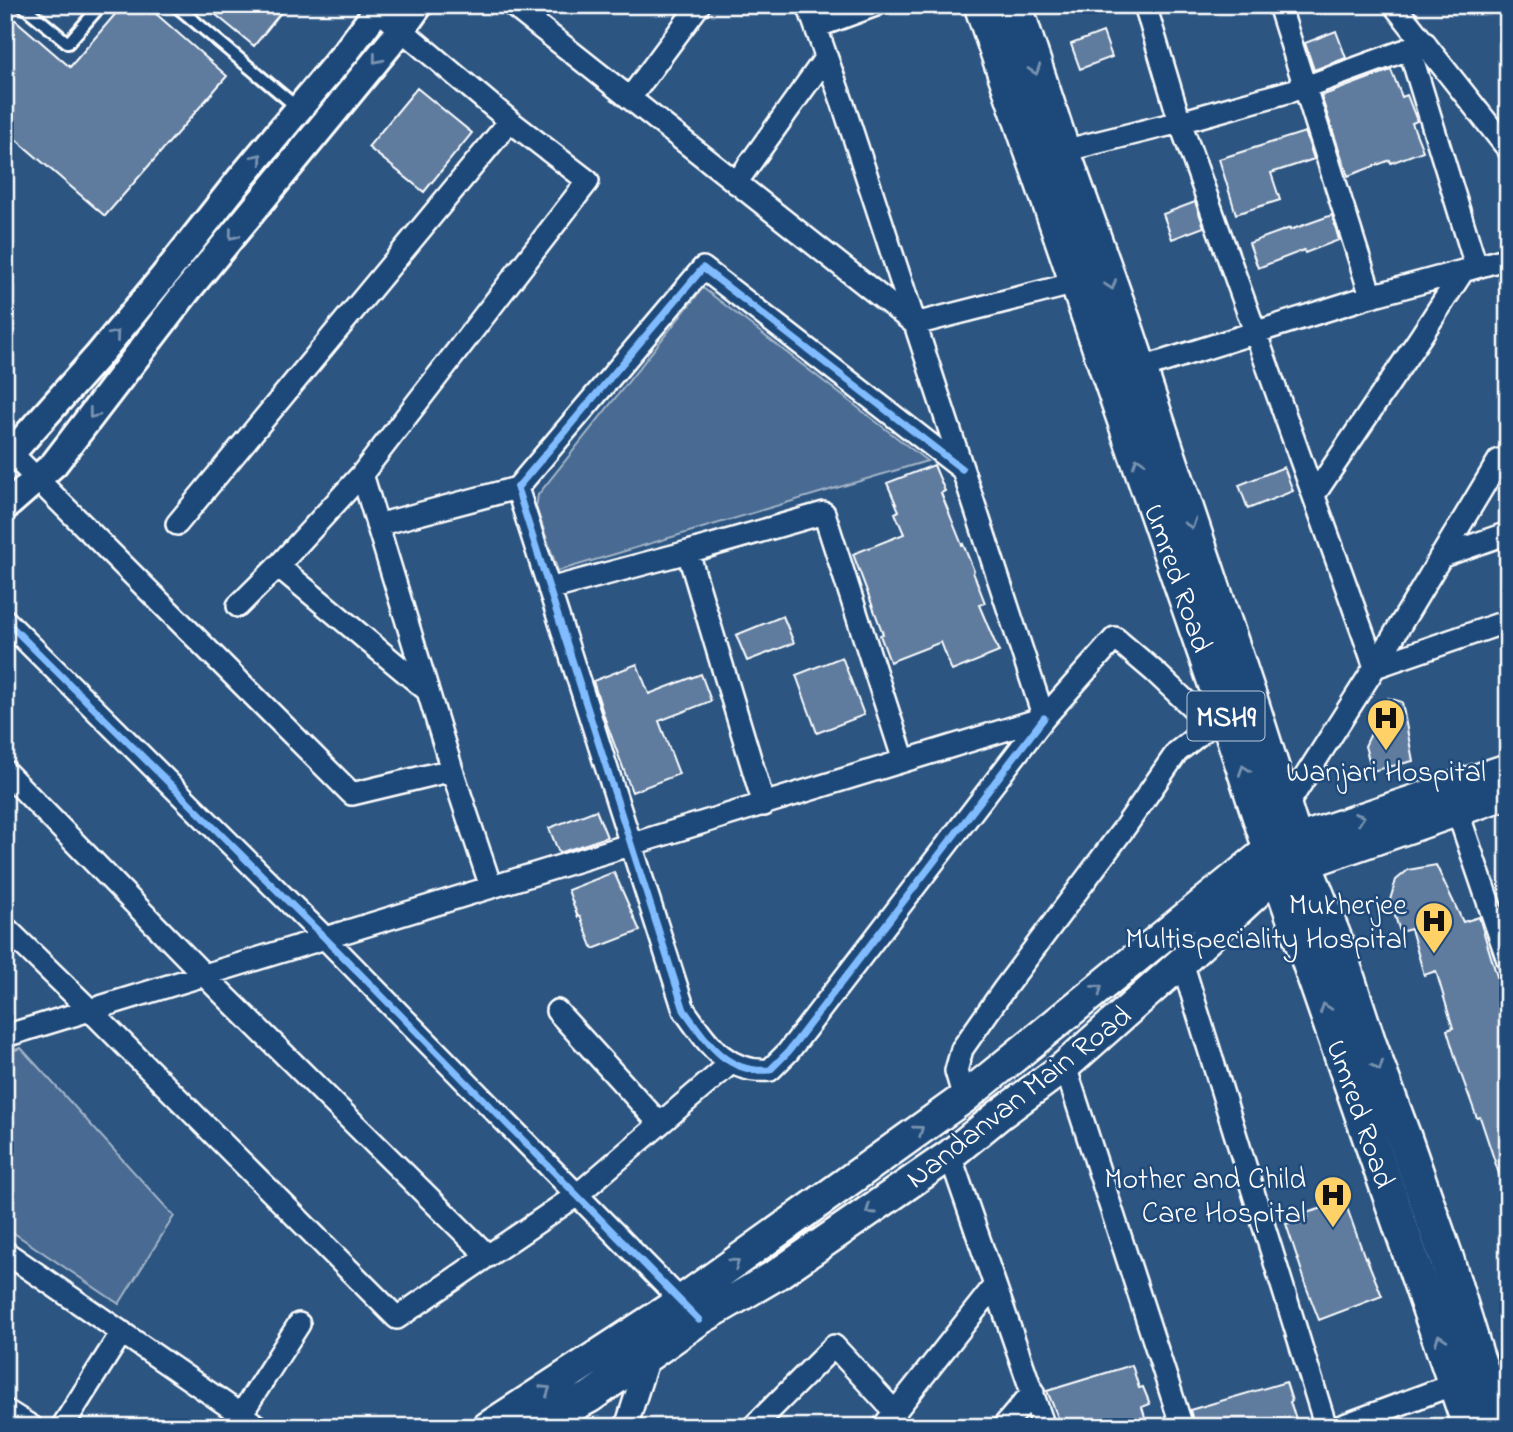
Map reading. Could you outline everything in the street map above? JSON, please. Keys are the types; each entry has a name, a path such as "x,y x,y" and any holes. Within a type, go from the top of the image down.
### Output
{"main road":[{"name":"Umred Road","path":"981,5 1076,283 1231,718 1273,811 1469,1378 1470,1427"},
{"path":"1014,5 1139,369 1231,718"},
{"path":"488,1427 690,1310 964,1098 1287,856 1508,769"},
{"name":"Nandanvan Main Road","path":"534,1427 590,1397 649,1355 690,1310 776,1275 950,1155 1065,1066 1182,962 1287,856 1457,810 1508,793"},
{"path":"1469,1378 1501,1427"}],"street":[{"path":"5,507 54,464 186,292 419,5"},
{"path":"630,99 699,5"},
{"path":"808,5 1044,718"},
{"path":"816,27 876,5"},
{"path":"1145,5 1180,122 1375,667"},
{"path":"1279,5 1371,296"},
{"path":"1394,5 1417,46 1508,149"},
{"path":"238,607 362,474 588,181 510,121 379,7 346,52 97,357 8,457 36,481 352,794 452,770"},
{"path":"524,9 630,99 915,324"},
{"path":"1063,151 1305,88 1417,46"},
{"path":"1314,495 1470,268 1417,46"},
{"path":"736,183 826,57"},
{"path":"177,524 510,121"},
{"path":"1139,369 1371,296 1508,258"},
{"path":"377,525 517,488 703,268 962,470"},
{"path":"915,324 1076,283"},
{"path":"1273,811 1375,667 1505,454"},
{"path":"362,474 452,770 491,887"},
{"path":"517,488 684,1010 711,1047 743,1069 756,1072 770,1070 788,1052 1044,718 1115,638 1155,673 1231,718 1177,752 1125,827 1004,989 962,1049 956,1071 964,1098"},
{"path":"550,589 824,513 904,761"},
{"path":"1440,557 1504,539"},
{"path":"688,552 764,805"},
{"path":"278,566 428,691"},
{"path":"5,620 324,937 690,1310"},
{"path":"1375,667 1508,621"},
{"path":"5,1036 1044,718"},
{"path":"5,771 204,975 488,1256"},
{"path":"1457,810 1508,960"},
{"path":"5,927 397,1318 577,1195 731,1063"},
{"path":"1182,962 1326,1427"},
{"path":"557,1012 660,1124"},
{"path":"1065,1066 1182,1427"},
{"path":"950,1155 1044,1427"},
{"path":"5,1252 122,1332 245,1423 299,1324"},
{"path":"753,1427 834,1346 889,1419 995,1285"},
{"path":"62,1427 122,1332"},
{"path":"626,1427 649,1355"},
{"path":"1339,1427 1469,1378"},
{"path":"1003,1427 1032,1392"},
{"path":"5,1410 32,1427"}],"lane":[{"path":"22,5 68,43 100,5"},
{"path":"175,5 299,109"}],"shaded area":[{"path":"703,288 927,461 558,571 536,507 538,495"},
{"path":"21,1048 174,1216 119,1304 5,1227 5,1053"}],"building":[{"path":"123,5 146,5 227,76 105,216 5,130 5,11 70,67"},
{"path":"204,5 287,5 254,46"},
{"path":"1336,31 1346,58 1314,70 1305,43"},
{"path":"1103,32 1112,57 1080,69 1071,44"},
{"path":"1391,70 1402,97 1407,95 1417,121 1412,123 1423,151 1348,176 1321,96"},
{"path":"417,88 472,133 424,192 368,147"},
{"path":"1305,132 1314,159 1271,173 1280,200 1236,214 1219,159"},
{"path":"1195,202 1204,227 1172,239 1163,214"},
{"path":"1332,215 1339,240 1258,268 1249,243"},
{"path":"934,465 945,491 941,493 985,603 979,605 999,652 952,671 941,642 890,662 880,635 883,634 853,554 904,534 895,513 899,511 887,483"},
{"path":"1284,467 1293,491 1248,509 1239,485"},
{"path":"783,616 794,643 747,661 736,635"},
{"path":"842,657 864,715 817,733 796,675"},
{"path":"637,664 649,694 701,674 711,701 659,721 679,774 632,792 593,681"},
{"path":"1388,698 1402,702 1413,761 1372,771 1365,746"},
{"path":"596,810 607,837 559,853 549,828"},
{"path":"1436,865 1463,922 1479,917 1508,1013 1508,1191 1505,1192 1480,1117 1477,1118 1458,1066 1447,1030 1453,1028 1436,971 1424,975 1411,929 1400,932 1390,900 1396,880 1408,870"},
{"path":"614,872 640,931 593,949 568,890"},
{"path":"1337,1204 1338,1208 1346,1205 1382,1296 1319,1320 1286,1224 1308,1217 1306,1213"},
{"path":"1132,1365 1139,1388 1143,1387 1150,1404 1142,1407 1148,1427 1062,1427 1047,1391"},
{"path":"1286,1382 1299,1427 1195,1427 1190,1410"}],"cycle path":[{"path":"962,469 703,268 517,488 684,1010 719,1054 741,1067 770,1070 788,1052 1044,718"},
{"path":"5,620 324,937 699,1320"}],"place":[{"name":"Wanjari Hospital","path":"1386,752"},
{"name":"Mukherjee Multispeciality Hospital","path":"1434,955"},
{"name":"Mother and Child Care Hospital","path":"1333,1229"}]}
